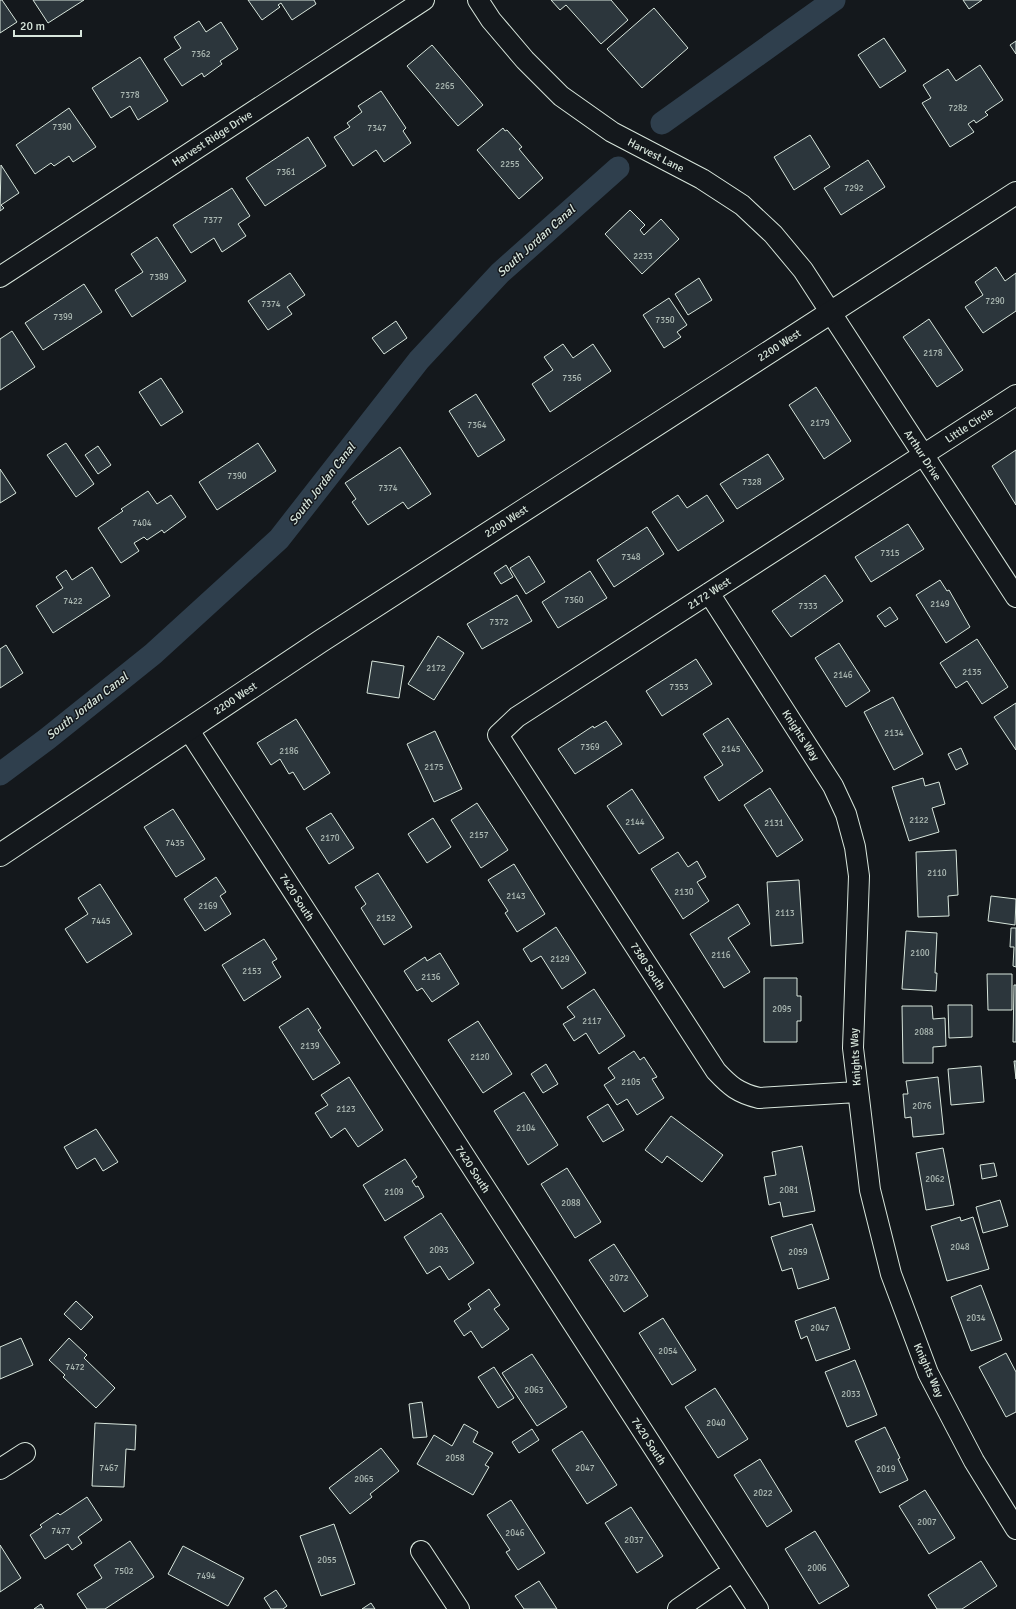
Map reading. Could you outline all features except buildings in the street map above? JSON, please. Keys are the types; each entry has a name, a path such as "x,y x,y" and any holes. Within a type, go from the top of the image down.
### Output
{"street":[{"name":"Harvest Ridge Drive","path":"0,277 424,0"},
{"name":"Harvest Lane","path":"478,0 491,20 525,60 561,96 612,132 657,154 702,179 742,205 773,234 802,270 830,313"},
{"name":"2200 West","path":"0,855 321,641 1016,192"},
{"name":"Arthur Drive","path":"830,313 1016,597"},
{"name":"Little Circle","path":"923,456 1016,395"},
{"name":"2172 West","path":"498,734 517,717 923,456"},
{"name":"Knights Way","path":"709,593 833,786 846,814 855,847 859,876 853,1048 857,1092 870,1190 891,1274 928,1373 974,1461 1016,1529"},
{"name":"7420 South","path":"188,729 758,1609"},
{"name":"7380 South","path":"498,734 716,1071 729,1086 745,1095 759,1098 857,1092"},
{"path":"0,1469 25,1453"},
{"path":"422,1550 459,1609"},
{"path":"678,1609 733,1571"}],"waterway":[{"name":"South Jordan Canal","path":"662,123 834,0"},
{"name":"South Jordan Canal","path":"0,774 47,739 153,654 279,539 419,360 500,273 618,168"}]}
